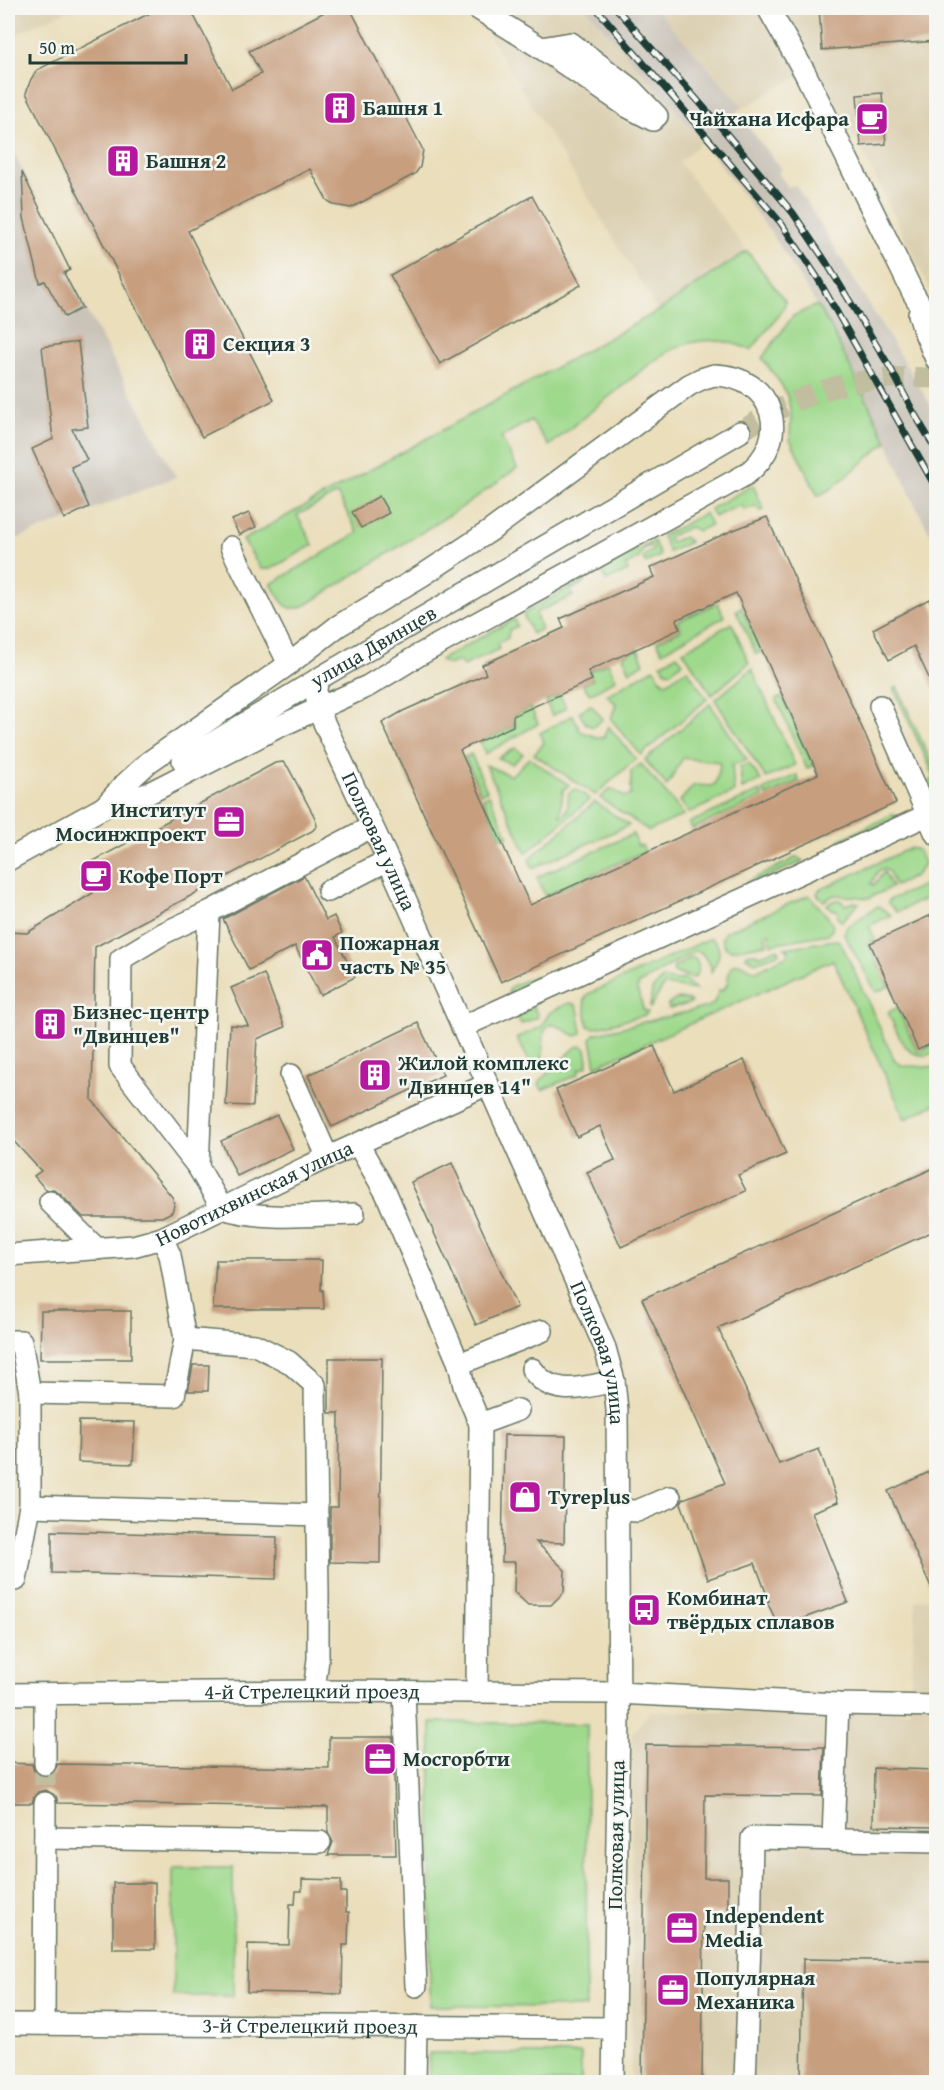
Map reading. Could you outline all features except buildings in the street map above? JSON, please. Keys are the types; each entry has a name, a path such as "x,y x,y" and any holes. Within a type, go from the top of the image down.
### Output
{"street":[{"path":"477,8 556,45 631,89 655,118 628,106 556,45"},
{"path":"768,8 805,73 913,293 936,328"},
{"path":"913,293 923,328 936,359"},
{"path":"714,375 727,375 751,385 768,405 773,432 770,445 765,457 746,474 419,655 368,686 276,729 149,794 105,806 149,762 289,664 338,626 423,575 490,531 689,385 714,375"},
{"name":"улица Двинцев","path":"8,860 105,806 740,432"},
{"path":"231,547 289,664"},
{"name":"Полковая улица","path":"318,679 316,689 318,710 605,1348 614,1381 617,1410 617,1693 619,1718 612,2028 613,2082"},
{"path":"462,1027 934,820 880,706"},
{"path":"354,1214 261,1216 242,1214 222,1208 198,1167 120,1066 121,959 164,933 209,912 371,827"},
{"path":"328,891 387,860"},
{"path":"198,1167 209,912"},
{"path":"291,1075 328,1158"},
{"name":"Новотихвинская улица","path":"8,1255 133,1246 162,1238 488,1084"},
{"path":"358,1144 386,1193 459,1364 464,1386 480,1424 477,1692"},
{"path":"50,1202 97,1249"},
{"path":"30,1393 174,1396 185,1339 170,1254 162,1238"},
{"path":"459,1364 542,1331"},
{"path":"185,1339 255,1345 289,1362 315,1385 318,1659 314,1691"},
{"path":"8,1341 21,1341 30,1393 30,1506 16,1580 8,1580"},
{"path":"532,1370 538,1380 545,1385 561,1389 614,1381"},
{"path":"480,1424 518,1410"},
{"path":"617,1510 637,1511 670,1497"},
{"path":"30,1506 317,1515"},
{"name":"4-й Стрелецкий проезд","path":"8,1694 314,1691 617,1693 838,1704 936,1706"},
{"path":"404,1691 416,1986"},
{"path":"45,1694 45,1764"},
{"path":"833,1840 838,1704"},
{"path":"44,2024 45,1803"},
{"path":"45,1838 320,1842"},
{"path":"745,2082 752,1838 936,1842"},
{"name":"3-й Стрелецкий проезд","path":"8,2024 612,2028"},
{"path":"415,2082 416,2026"}],"shaded area":[{"path":"8,8 72,8 8,38"},
{"path":"450,8 586,8 703,141 679,162 747,251 658,311 484,28"},
{"path":"586,8 655,8 742,106 736,112 782,169 778,173 788,187 796,185 936,414 936,544 915,505 830,326 772,234 703,141"},
{"path":"655,8 936,8 936,302 862,150 817,72 801,75 736,112 741,106"},
{"path":"8,141 73,272 68,276 176,477 8,542"},
{"path":"936,1596 936,2082 631,2082 632,1733 651,1711 909,1711 916,1601"}],"green space":[{"path":"747,251 786,302 780,314 751,350 712,340 695,342 665,354 549,446 531,420 501,437 517,468 467,504 306,605 293,608 284,604 271,584 358,533 337,494 297,515 313,545 271,569 261,569 243,540 658,311"},
{"path":"817,305 830,326 887,442 831,489 818,496 790,439 791,414 788,398 762,358 793,316"},
{"path":"753,485 764,510 761,511 755,506 745,510 742,506 738,506 714,517 710,509"},
{"path":"705,513 711,525 698,531 690,527 670,536 668,539 670,542 685,537 690,542 669,552 662,536"},
{"path":"654,541 660,556 645,563 643,557 653,550 649,546 643,549 639,558 626,565 628,571 606,581 602,570"},
{"path":"585,579 584,583 571,590 573,596 537,612 541,629 532,634 523,614"},
{"path":"718,603 724,617 662,652 657,641 681,630 678,621"},
{"path":"741,607 761,652 756,654 736,610"},
{"path":"514,619 517,626 509,630 508,638 498,643 499,649 463,666 459,661 448,665 440,660"},
{"path":"732,623 749,663 712,695 683,651"},
{"path":"638,649 644,663 630,671 623,656"},
{"path":"677,655 683,662 671,672 666,671 661,664"},
{"path":"608,663 616,679 590,694 583,685 593,680 589,671"},
{"path":"654,668 666,683 687,669 707,699 641,755 611,719 616,704 607,695"},
{"path":"752,669 795,765 766,778 715,700"},
{"path":"897,687 936,772 936,793 927,783 935,778 894,689"},
{"path":"560,695 566,708 552,716 546,701"},
{"path":"782,697 813,766 807,769 776,699"},
{"path":"710,704 747,760 732,765 734,792 689,813 680,801 694,785 711,786 715,784 720,767 719,762 683,758 667,786 645,760"},
{"path":"591,705 603,719 593,727 586,724 579,712"},
{"path":"531,708 538,724 485,754 480,742 515,726 511,717"},
{"path":"573,715 580,731 599,738 604,737 608,726 636,759 595,795 534,754 544,743 540,733"},
{"path":"515,748 523,754 512,764 498,758"},
{"path":"471,754 487,791 481,793 465,757"},
{"path":"529,758 569,785 563,790 560,816 567,811 569,793 575,789 590,799 526,853 486,765 511,776"},
{"path":"641,764 684,815 649,831 600,798 611,789 625,797 631,795 631,771"},
{"path":"749,764 761,780 742,789 740,767"},
{"path":"797,775 799,781 766,796 763,790"},
{"path":"760,791 763,797 692,829 689,823"},
{"path":"489,795 508,836 501,838 483,798"},
{"path":"595,802 629,825 533,868 529,859"},
{"path":"893,814 899,817 839,845 840,840"},
{"path":"633,834 638,846 642,845 645,851 545,896 537,877"},
{"path":"910,848 918,850 924,863 919,872 908,880 895,886 889,872 884,868 878,871 871,884 874,885 884,872 892,887 869,898 834,895 824,901 817,894 819,890"},
{"path":"797,857 803,861 746,886 747,882"},
{"path":"929,883 934,886 936,894 897,912 888,903 889,900"},
{"path":"809,895 833,923 832,930 828,934 771,944 769,934 765,935 767,944 731,950 725,947 722,938 725,932"},
{"path":"840,900 845,905 859,903 842,921 838,919 838,911 827,905"},
{"path":"878,906 891,915 869,926 875,939 868,943 888,987 876,992 844,934 847,927"},
{"path":"711,938 718,946 719,954 711,972 711,966 701,952 694,951 639,984 637,989 644,1011 648,1012 645,1015 594,1028 588,1026 584,1000 588,994"},
{"path":"836,940 844,949 895,1061 903,1066 936,1067 936,1104 905,1119 833,960 596,1066 591,1039 594,1034 708,1007 714,1003 719,990 722,991 727,985 730,968 734,964 739,963 756,971 788,955 789,950 785,948"},
{"path":"776,949 780,951 778,954 756,962 746,957 747,954 754,953 759,956"},
{"path":"692,957 697,961 698,966 695,977 691,978 673,972 674,967"},
{"path":"535,976 541,979 508,994 510,987"},
{"path":"663,978 675,981 684,979 696,990 664,985 650,1008 652,990"},
{"path":"676,999 689,1000 691,1003 669,1009 668,1005"},
{"path":"569,1003 575,1004 578,1009 582,1033 577,1036 557,1026 549,1025 544,1032 542,1065 533,1068 517,1038 541,1027 550,1012"},
{"path":"534,1007 538,1017 521,1024 516,1014"},
{"path":"897,1008 918,1052 936,1044 936,1052 917,1055 904,1045 888,1012"},
{"path":"582,1046 586,1049 587,1066 578,1070 579,1074 542,1090 539,1084 541,1080 576,1047"},
{"path":"431,1722 587,1724 586,2007 430,2006"},
{"path":"173,1867 233,1867 233,1996 173,1996"},
{"path":"429,2053 581,2054 581,2082 429,2082"}],"tunnel":[{"path":"740,432 788,405 834,387 882,379 936,378"},
{"path":"45,1764 45,1803"}],"railway":[{"path":"596,8 781,223 817,277 936,488"},
{"path":"616,8 793,213 826,262 891,369 936,450"}],"place":[{"name":"Башня 1","path":"340,108"},
{"name":"Чайхана Исфара","path":"872,119"},
{"name":"Башня 2","path":"123,161"},
{"name":"Секция 3","path":"200,344"},
{"name":"Институт Мосинжпроект","path":"229,822"},
{"name":"Кофе Порт","path":"96,876"},
{"name":"Пожарная часть № 35","path":"317,955"},
{"name":"Бизнес-центр \"Двинцев\"","path":"50,1024"},
{"name":"Жилой комплекс \"Двинцев 14\"","path":"375,1075"},
{"name":"Tyreplus","path":"525,1497"},
{"name":"Комбинат твёрдых сплавов","path":"644,1610"},
{"name":"Мосгорбти","path":"380,1759"},
{"name":"Independent Media","path":"682,1928"},
{"name":"Популярная Механика","path":"673,1990"}]}
